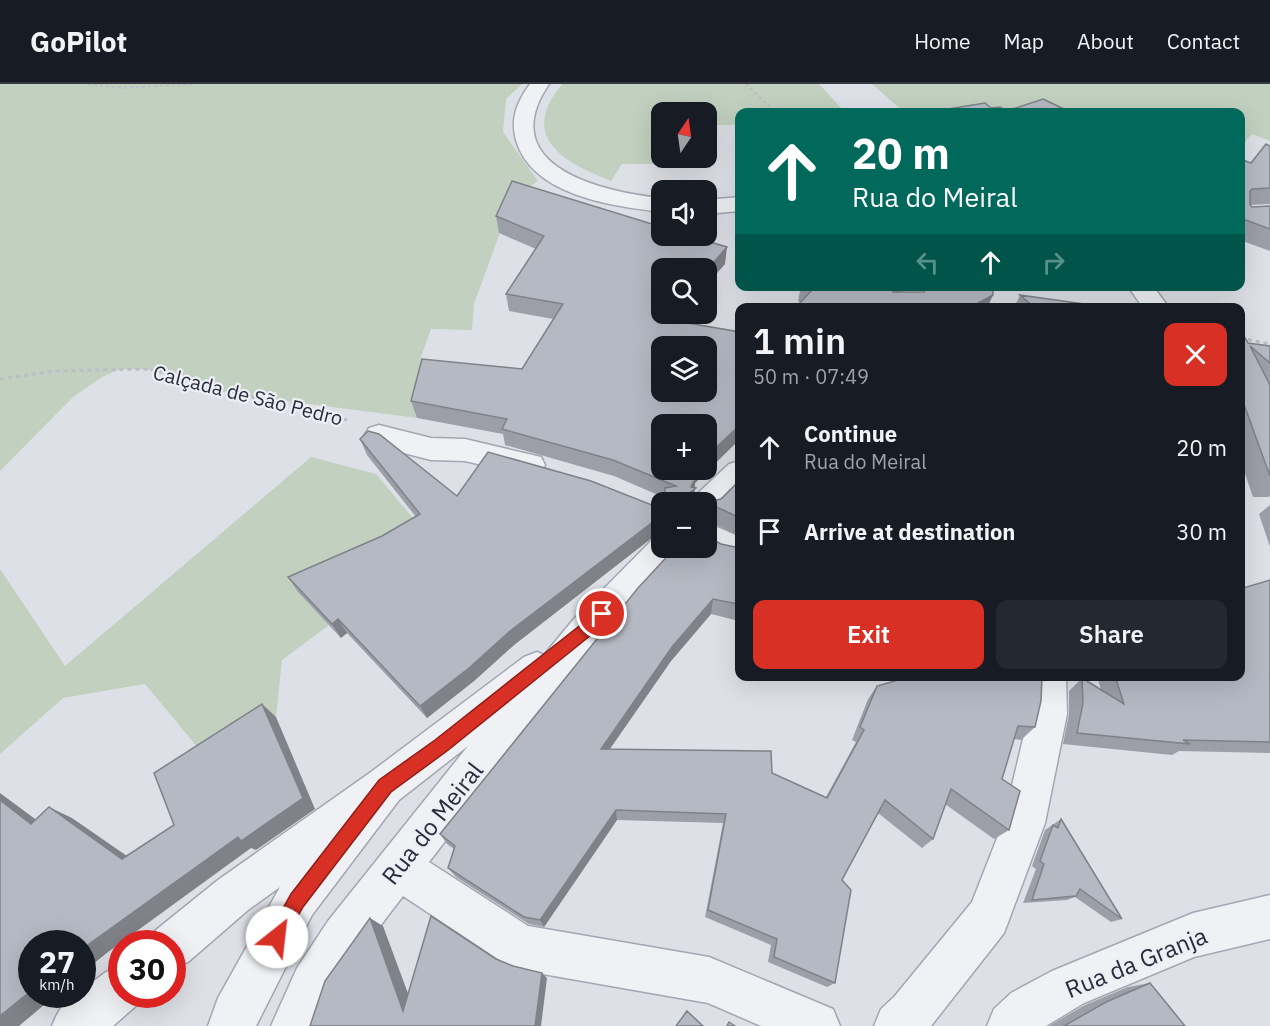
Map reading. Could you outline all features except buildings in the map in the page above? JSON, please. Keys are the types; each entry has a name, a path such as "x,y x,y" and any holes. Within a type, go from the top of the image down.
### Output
{"street":[{"path":"540,84 526,105 522,126 531,153 552,174 587,191 634,203 651,205"},
{"path":"717,206 735,204"},
{"path":"906,303 917,291"},
{"path":"1144,291 1153,303"},
{"path":"379,436 431,449 465,450 495,456 556,473"},
{"path":"717,494 735,477"},
{"path":"717,541 735,550"},
{"name":"Rua do Meiral","path":"295,1026 313,984 344,937 586,630 655,558"},
{"name":"Rua do Meiral","path":"186,935 233,896 441,745 586,630"},
{"path":"898,1026 912,1014 988,917 1024,823 1048,714 1048,681"},
{"path":"232,1026 235,1015 297,900 385,786"},
{"path":"398,867 520,947 709,980 816,1026"},
{"name":"Rua da Granja","path":"1011,1026 1028,1010 1078,983 1193,935 1270,917"},
{"path":"76,1026 108,1000"}],"path":[{"path":"88,84 122,88 192,84"},
{"path":"746,84 772,108"},
{"path":"1245,339 1270,344"},
{"name":"Calçada de São Pedro","path":"0,379 54,371 145,369 192,377 233,394 298,404 354,422 379,436"}],"green space":[{"path":"0,84 522,84 506,99 503,132 538,181 513,197 474,304 472,330 431,329 421,357 417,418 233,394 145,369 120,369 102,377 73,397 0,471"},
{"path":"562,84 819,84 841,108 735,108 735,125 717,125 717,102 651,102 651,164 622,164 611,181 585,170 560,154 545,133 544,119 550,101"},
{"path":"872,84 1270,84 1270,141 1252,134 1245,142 1245,108 899,108"},
{"path":"311,457 376,474 424,531 298,592 329,625 282,660 276,717 208,760 145,684 63,698 0,754 0,569 65,666"}],"route":[{"path":"277,937 297,900 385,786 441,745 586,630 602,614"}]}
